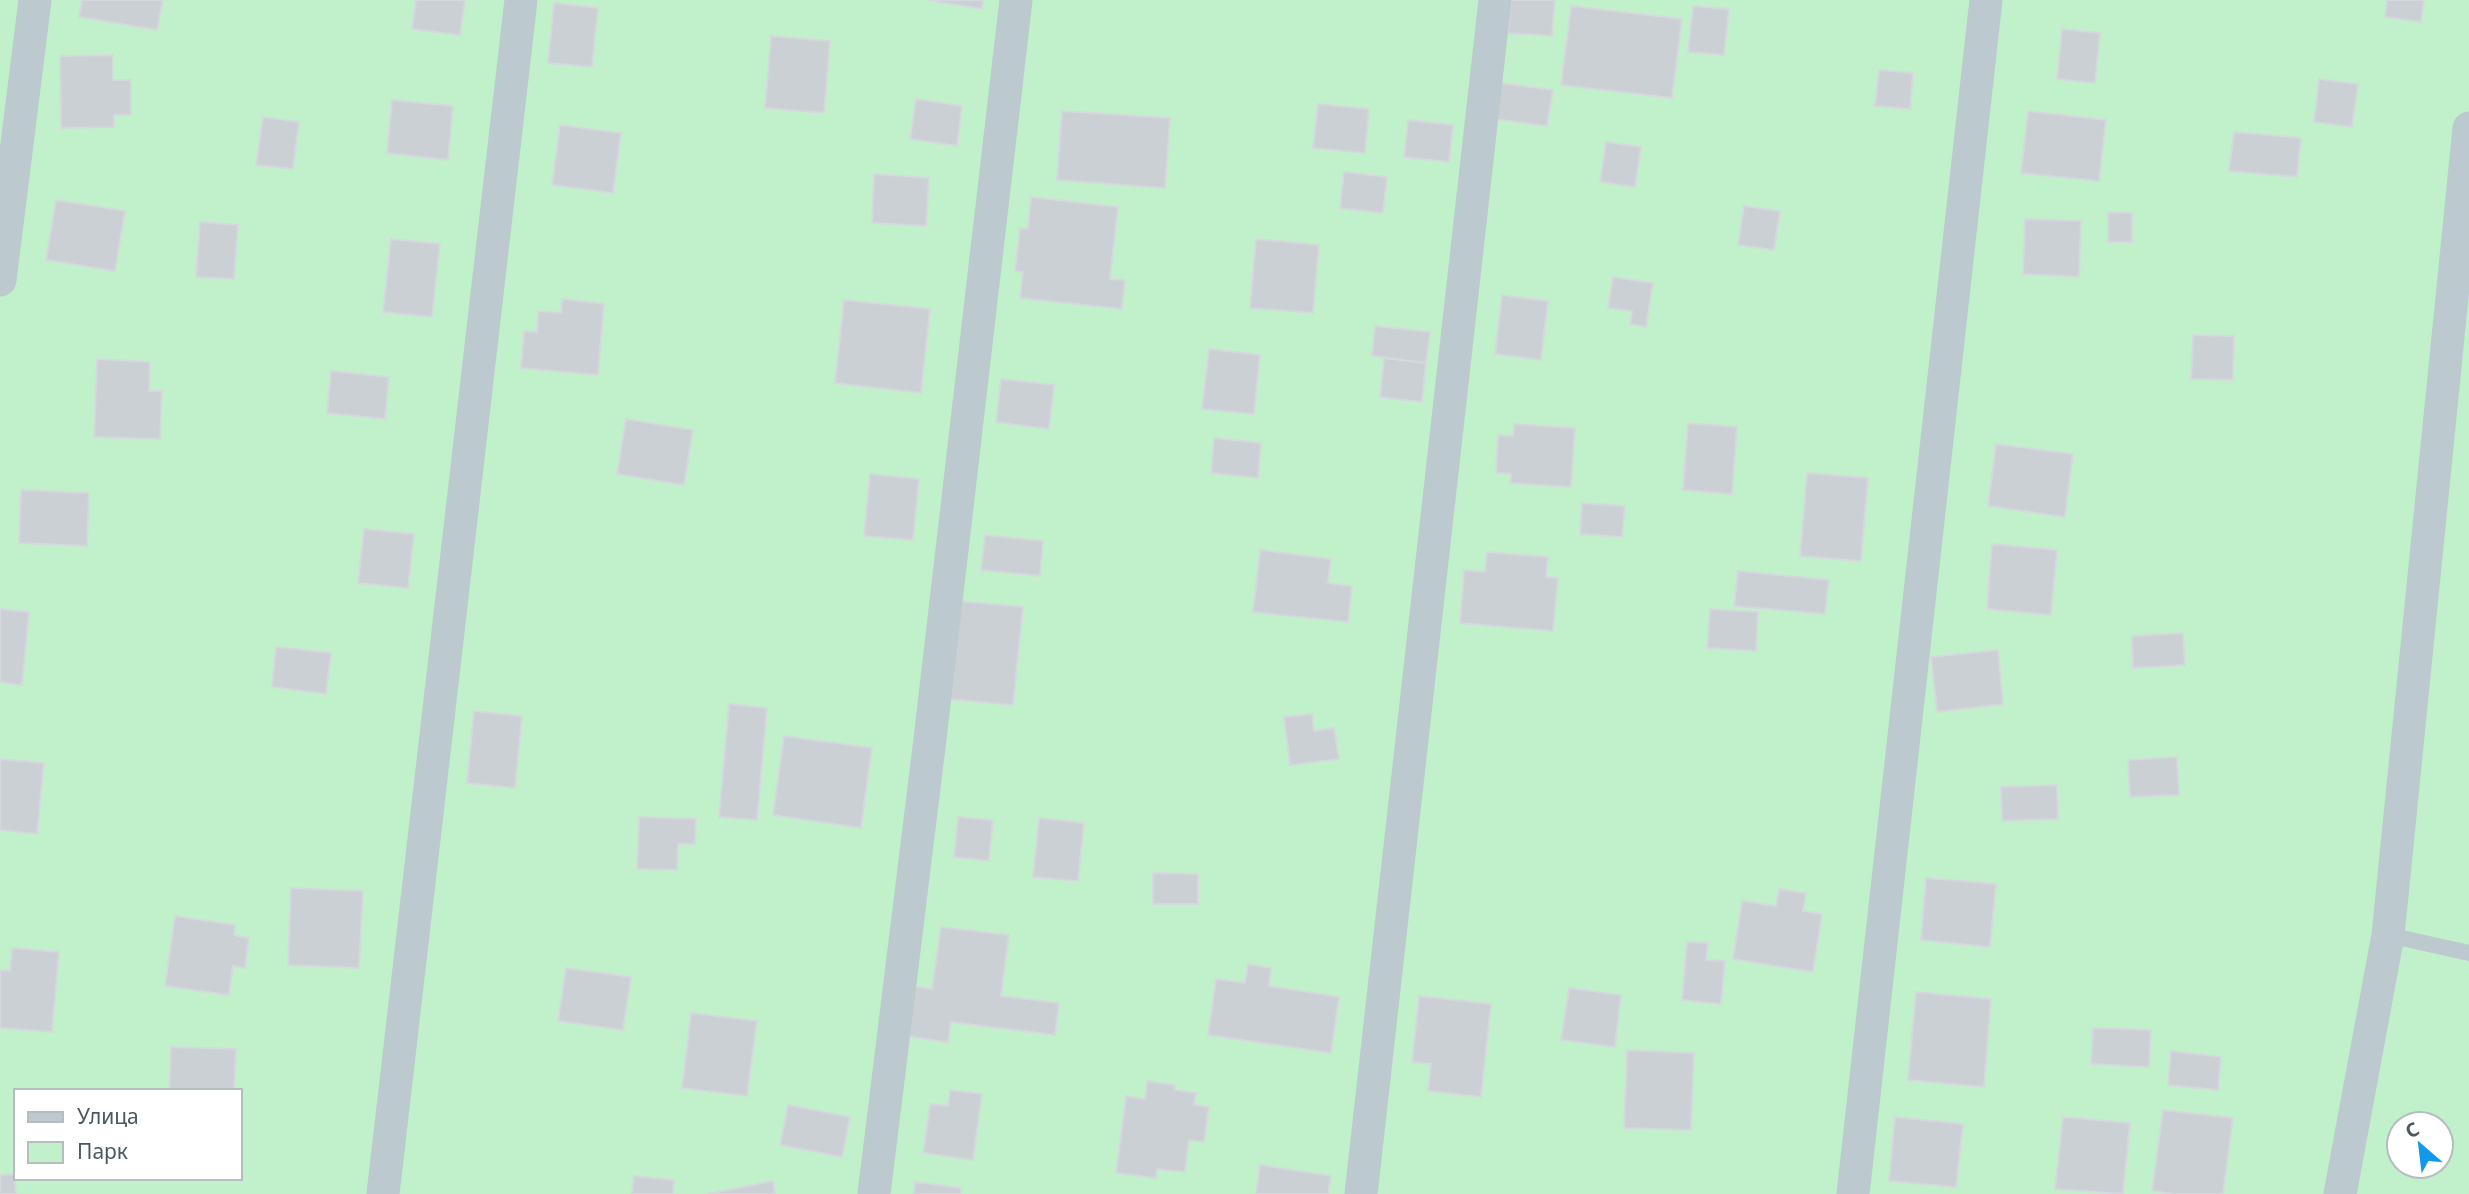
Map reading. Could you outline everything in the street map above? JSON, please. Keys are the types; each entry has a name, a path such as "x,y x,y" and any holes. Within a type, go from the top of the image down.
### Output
{"street":[{"path":"0,279 35,0"},
{"path":"383,1194 521,0"},
{"path":"874,1194 1017,0"},
{"path":"1361,1194 1495,0"},
{"path":"1853,1194 1986,0"},
{"path":"2340,1194 2388,935 2469,128"}],"lane":[{"path":"2388,935 2469,953"}],"green space":[{"path":"0,0 2469,0 2469,1194 0,1194"}],"building":[{"path":"82,0 163,0 157,30 79,17"},
{"path":"416,0 465,0 460,35 412,29"},
{"path":"927,0 983,0 982,9"},
{"path":"1511,0 1555,0 1552,36 1508,33"},
{"path":"2387,0 2424,0 2421,22 2385,17"},
{"path":"554,3 598,8 592,67 548,63"},
{"path":"1571,6 1682,19 1672,98 1561,85"},
{"path":"1693,6 1729,9 1724,55 1688,52"},
{"path":"2062,29 2100,33 2095,83 2057,79"},
{"path":"771,36 830,41 824,113 765,108"},
{"path":"113,55 113,80 131,80 131,115 114,115 114,127 61,128 60,56"},
{"path":"1879,70 1913,73 1910,109 1875,106"},
{"path":"2319,79 2358,84 2352,127 2314,122"},
{"path":"1500,83 1553,90 1547,126 1495,119"},
{"path":"916,99 962,106 957,146 910,139"},
{"path":"392,100 453,106 448,160 387,153"},
{"path":"1318,104 1369,109 1365,153 1313,148"},
{"path":"1062,111 1170,118 1165,188 1057,180"},
{"path":"2028,111 2106,120 2099,181 2021,173"},
{"path":"263,117 299,122 293,169 256,165"},
{"path":"1408,120 1453,125 1449,162 1404,157"},
{"path":"560,125 621,133 613,193 552,185"},
{"path":"2234,132 2301,138 2297,177 2229,171"},
{"path":"1606,142 1641,147 1635,187 1600,182"},
{"path":"1344,172 1387,177 1383,213 1340,208"},
{"path":"874,174 929,178 926,226 872,223"},
{"path":"1031,197 1118,207 1110,279 1125,280 1122,309 1020,298 1023,272 1015,271 1020,228 1028,229"},
{"path":"56,200 125,211 115,271 46,260"},
{"path":"1744,206 1780,211 1774,250 1738,245"},
{"path":"2108,212 2132,213 2132,242 2108,242"},
{"path":"2025,219 2081,221 2079,277 2023,274"},
{"path":"200,222 238,225 234,279 196,277"},
{"path":"391,239 440,244 432,317 383,312"},
{"path":"1256,239 1319,245 1313,313 1250,308"},
{"path":"1613,277 1653,283 1646,327 1630,324 1632,311 1608,308"},
{"path":"1502,295 1548,301 1541,360 1495,354"},
{"path":"562,299 604,304 598,375 521,368 524,331 537,332 538,311 561,313"},
{"path":"844,300 930,309 921,393 835,383"},
{"path":"1375,326 1430,332 1426,363 1372,356"},
{"path":"2193,335 2234,336 2233,380 2191,379"},
{"path":"1209,349 1260,355 1254,414 1202,409"},
{"path":"1384,358 1426,363 1422,402 1380,397"},
{"path":"97,359 150,362 149,391 162,391 160,439 94,437"},
{"path":"331,371 389,377 385,419 327,413"},
{"path":"1001,379 1054,385 1049,429 996,422"},
{"path":"626,419 693,430 684,485 617,474"},
{"path":"1688,423 1737,427 1732,494 1683,490"},
{"path":"1514,424 1575,428 1571,487 1510,483 1511,474 1496,473 1498,435 1513,436"},
{"path":"1214,438 1261,443 1258,478 1211,473"},
{"path":"1996,444 2073,454 2065,517 1988,506"},
{"path":"1807,473 1868,478 1861,561 1800,556"},
{"path":"870,474 919,479 913,540 864,536"},
{"path":"21,490 89,493 87,546 19,543"},
{"path":"1582,503 1625,506 1622,537 1580,534"},
{"path":"364,529 414,534 408,588 358,583"},
{"path":"985,535 1043,541 1040,576 981,570"},
{"path":"1992,544 2057,550 2051,615 1987,609"},
{"path":"1260,550 1331,559 1328,583 1352,586 1348,622 1253,612"},
{"path":"1487,552 1548,557 1546,577 1558,578 1553,631 1460,623 1464,570 1485,572"},
{"path":"1738,571 1829,580 1825,614 1734,606"},
{"path":"959,601 1023,607 1013,705 949,699"},
{"path":"0,609 29,612 22,685 0,682"},
{"path":"1710,609 1758,612 1756,651 1707,648"},
{"path":"2183,633 2185,665 2133,668 2132,636"},
{"path":"276,647 331,653 326,694 272,687"},
{"path":"1998,650 2003,704 1937,712 1931,657"},
{"path":"729,704 767,708 757,820 719,817"},
{"path":"474,711 522,716 515,788 467,783"},
{"path":"1312,714 1314,731 1334,728 1339,759 1290,765 1284,717"},
{"path":"784,736 872,748 861,828 773,815"},
{"path":"2177,757 2179,795 2130,797 2128,760"},
{"path":"0,759 44,763 37,834 0,830"},
{"path":"2057,785 2058,819 2002,821 2001,787"},
{"path":"639,817 696,819 695,844 678,844 677,870 637,869"},
{"path":"958,817 993,820 989,861 954,857"},
{"path":"1039,818 1084,823 1078,881 1033,877"},
{"path":"1153,873 1198,874 1198,904 1153,904"},
{"path":"1926,878 1996,884 1990,947 1921,940"},
{"path":"291,888 363,891 359,968 288,965"},
{"path":"1779,889 1806,893 1803,911 1822,914 1813,972 1733,959 1742,901 1776,906"},
{"path":"175,916 235,925 234,935 249,938 245,968 233,966 229,995 165,986"},
{"path":"941,927 1009,935 1001,996 1059,1003 1055,1035 951,1022 948,1042 905,1036 912,986 932,989"},
{"path":"1687,942 1708,943 1706,960 1725,961 1721,1004 1682,1000"},
{"path":"12,948 59,952 52,1032 0,1028 0,970 10,971"},
{"path":"1248,964 1271,968 1269,986 1339,997 1331,1053 1208,1035 1216,979 1245,983"},
{"path":"566,968 631,977 623,1030 558,1021"},
{"path":"1569,988 1621,995 1615,1047 1561,1040"},
{"path":"1916,992 1991,999 1984,1087 1908,1080"},
{"path":"1419,996 1491,1004 1481,1097 1428,1091 1431,1064 1412,1062"},
{"path":"691,1013 757,1021 747,1096 682,1088"},
{"path":"2093,1028 2151,1030 2149,1067 2091,1064"},
{"path":"171,1047 236,1049 234,1089 169,1089"},
{"path":"1627,1050 1694,1053 1691,1130 1624,1128"},
{"path":"2171,1051 2221,1057 2218,1090 2168,1085"},
{"path":"1147,1081 1175,1085 1175,1090 1196,1093 1194,1105 1209,1107 1204,1142 1189,1140 1185,1172 1157,1169 1156,1178 1116,1173 1126,1096 1145,1099"},
{"path":"950,1090 982,1094 973,1160 923,1153 930,1104 948,1106"},
{"path":"788,1105 850,1117 842,1157 780,1145"},
{"path":"2163,1110 2233,1118 2223,1194 2152,1191"},
{"path":"1895,1117 1963,1124 1956,1187 1889,1181"},
{"path":"2063,1117 2130,1123 2123,1194 2055,1189"},
{"path":"1260,1165 1331,1176 1328,1194 1256,1194"},
{"path":"14,1174 16,1194 0,1194 0,1175"},
{"path":"634,1176 674,1180 673,1194 632,1194"},
{"path":"773,1181 775,1194 708,1194"},
{"path":"915,1182 961,1188 961,1194 914,1194"}]}
